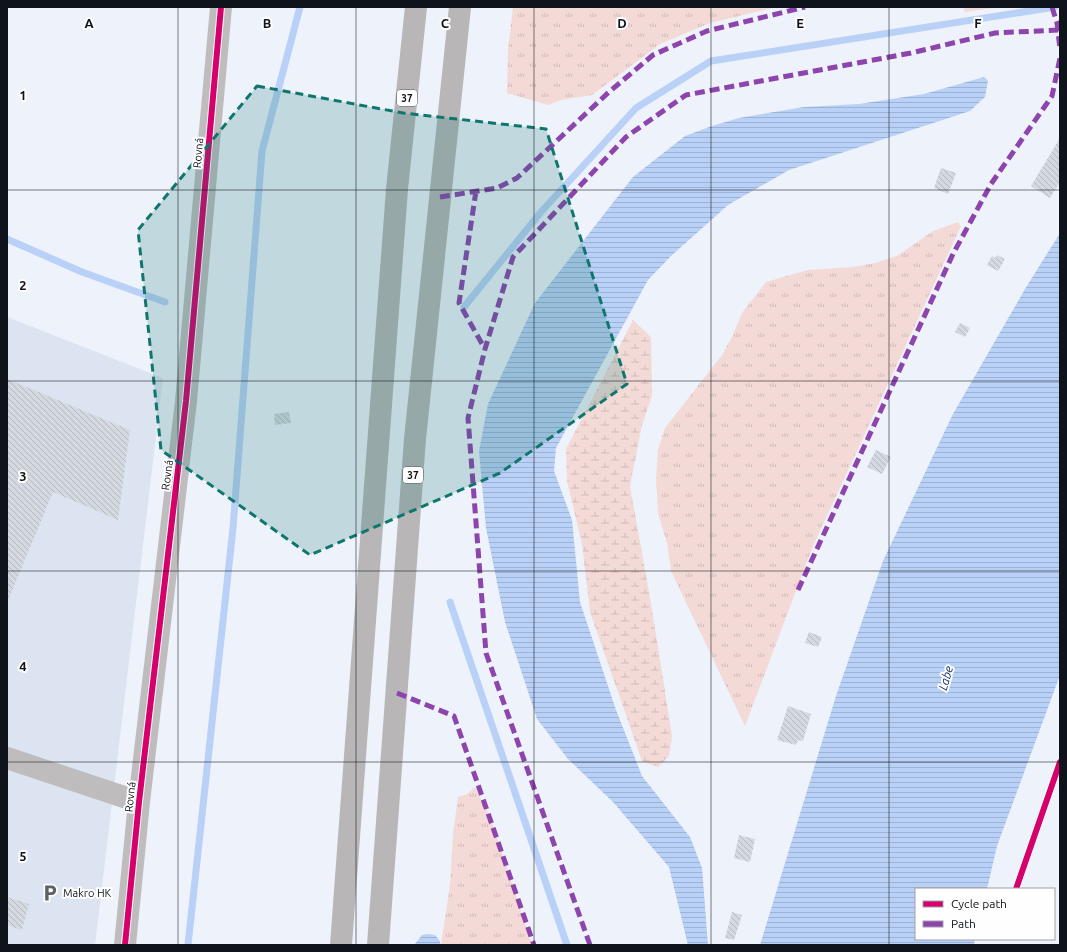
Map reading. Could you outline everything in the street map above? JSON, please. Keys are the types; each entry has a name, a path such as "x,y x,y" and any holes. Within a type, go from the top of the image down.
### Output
{"main road":[{"name":"37","path":"341,945 397,189 416,7"},
{"name":"37","path":"378,945 415,439 460,7"}],"street":[{"name":"Rovná","path":"124,945 186,401 221,7"},
{"path":"7,758 140,802"}],"highlighted area":[{"path":"257,86 403,113 546,129 627,384 500,473 310,555 161,450 138,230"}],"shaded area":[{"path":"7,317 163,378 95,945 7,945"}],"green space":[{"path":"513,7 776,7 710,23 660,44 592,95 561,100 548,105 507,93 508,50"},
{"path":"963,7 999,7 965,12"},
{"path":"958,222 961,226 813,546 745,726 671,571 667,543 658,513 656,478 658,449 665,428 722,355 732,337 742,313 766,282 808,270 853,267 875,263 897,256 933,231"},
{"path":"633,320 651,337 652,396 642,425 630,486 651,603 672,736 669,756 658,767 642,761 590,612 582,544 567,481 566,449"},
{"path":"475,787 491,819 532,945 441,945 450,885 453,834 458,797 467,794"}],"water":[{"path":"984,77 988,81 985,97 970,111 789,170 728,205 671,256 648,280 556,448 554,471 572,520 580,602 616,710 642,776 690,837 702,868 708,945 688,945 669,867 613,802 568,759 537,719 505,622 486,528 479,451 488,404 535,303 633,177 685,136 739,118 804,107 859,104 924,94"},
{"name":"Labe","path":"1060,233 1060,675 997,846 987,888 915,888 915,940 975,940 974,945 760,945 836,696 883,561 953,414 1025,289"},
{"path":"422,935 435,935 440,941 440,945 414,945"}],"building":[{"path":"1060,138 1060,186 1058,185 1050,198 1031,186"},
{"path":"941,168 956,173 948,194 934,188"},
{"path":"997,255 1005,259 998,271 987,265 992,256 995,258"},
{"path":"960,323 970,328 965,337 955,332"},
{"path":"7,379 130,430 118,520 53,492 7,603"},
{"path":"289,412 291,423 275,425 274,414"},
{"path":"876,450 891,457 882,474 867,467"},
{"path":"809,632 822,637 818,647 805,643"},
{"path":"788,706 811,714 803,741 798,740 796,745 777,740"},
{"path":"739,835 755,839 750,862 734,858"},
{"path":"7,897 29,904 22,930 7,925"},
{"path":"732,912 742,915 734,940 725,938"}],"waterway":[{"path":"188,945 233,528 262,151 300,7"},
{"path":"464,307 541,212 636,108 711,61 1055,7"},
{"path":"7,239 82,272 165,302"},
{"path":"450,602 567,945"}],"marked path":[{"path":"440,197 497,188 517,178 609,92 653,55 707,31 805,7"},
{"path":"1052,7 1057,23 1060,49"},
{"path":"590,945 486,653 468,418 485,349 513,257 626,137 686,95 911,53 995,33 1058,30"},
{"path":"798,590 953,254 991,184 1052,96 1060,58"},
{"path":"476,191 459,303 485,349"},
{"path":"397,693 454,716 534,945"}],"cycle path":[{"path":"125,945 139,802 186,401 221,7"},
{"path":"1016,888 1060,762"}],"place":[{"name":"Makro HK","path":"50,893"}]}
